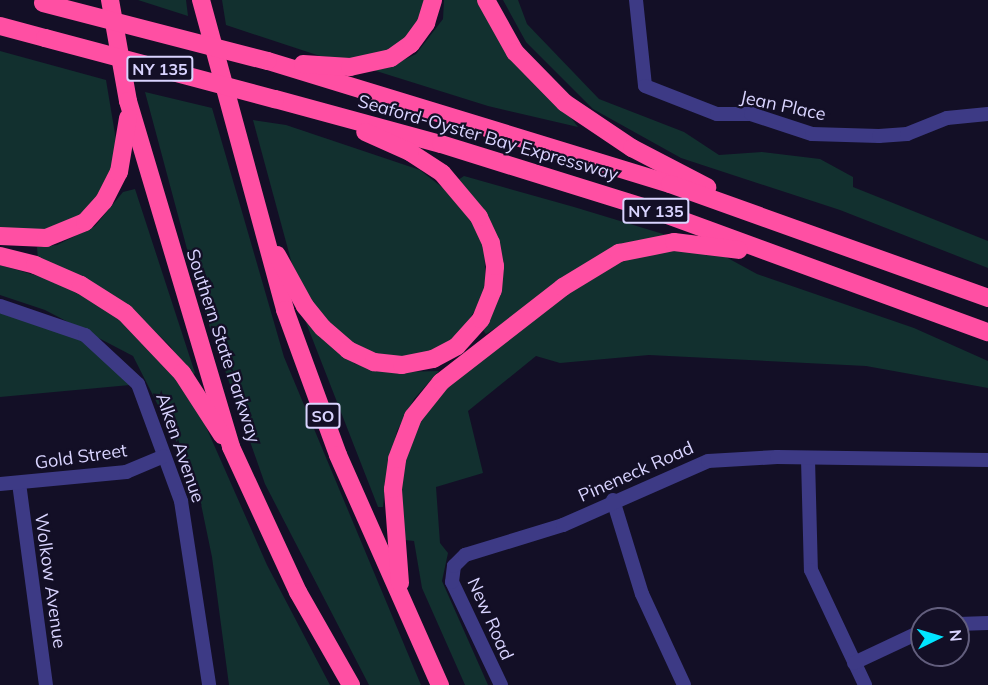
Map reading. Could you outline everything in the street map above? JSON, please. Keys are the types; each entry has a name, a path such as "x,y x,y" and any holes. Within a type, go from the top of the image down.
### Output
{"highway":[{"name":"Southern State Parkway","path":"110,0 129,101 231,447 298,592 351,685"},
{"name":"SO","path":"201,0 258,220 311,386 403,606 440,685"},
{"path":"268,61 350,67 391,58 411,44 426,23 433,0"},
{"path":"486,0 515,52 565,103 632,148 761,216"},
{"name":"Seaford-Oyster Bay Expressway","path":"37,1 268,61 573,152 761,216 988,298"},
{"name":"Seaford-Oyster Bay Expressway","path":"0,26 317,110 584,188 988,332"},
{"path":"0,31 45,38"},
{"path":"0,236 46,238 85,222 104,201 119,172 126,147 129,101"},
{"path":"258,220 309,312 339,344 366,359 402,365 433,359 466,337 484,313 494,280 491,243 479,217 455,185 410,152 317,110"},
{"path":"403,606 394,510 397,459 413,417 441,382 563,287 619,253 649,244 682,242 780,257"},
{"path":"0,255 35,265 81,285 125,313 182,373 231,447"}],"street":[{"name":"Jean Place","path":"636,0 645,86 717,114 751,114 812,134 907,134 947,118 988,114"},
{"name":"Alken Avenue","path":"0,306 85,335 138,384 187,526 209,685"},
{"name":"Gold Street","path":"0,484 126,472 164,456"},
{"path":"808,459 811,570 865,685"},
{"name":"Pineneck Road","path":"454,566 465,555 563,525 613,500 708,461 988,460"},
{"name":"Wolkow Avenue","path":"19,483 46,685"},
{"path":"613,500 642,594 684,685"},
{"name":"New Road","path":"454,566 452,582 501,685"},
{"path":"970,624 988,623"},
{"path":"854,663 910,637"}],"green space":[{"path":"138,0 186,0 188,16"},
{"path":"222,0 425,0 424,11 403,42 366,61 320,56 226,25"},
{"path":"444,0 481,0 578,127 488,106 373,70 387,68 416,54 443,19"},
{"path":"503,0 518,0 527,24 599,99 684,132 719,155 762,152 820,159 853,177 853,187 988,241 988,268 840,210 681,158 593,109 526,42"},
{"path":"0,51 106,80 116,140 109,182 85,213 47,232 0,229"},
{"path":"145,92 212,108 284,357 421,685 369,685 265,484 202,305"},
{"path":"253,120 286,125 420,170 457,199 484,242 486,291 460,336 417,357 370,356 339,336 311,304 292,264"},
{"path":"464,176 673,237 635,241 486,334 482,329 501,262 458,180"},
{"path":"135,189 195,373 190,377 170,346 136,313 38,260 37,247 57,245 95,226 123,192"},
{"path":"713,250 757,274 914,328 988,361 988,388 866,366 649,355 560,363 536,356 468,411 483,473 436,487 440,543 448,553 442,581 488,685 465,685 422,588 414,541 405,540 400,473 409,436 446,383 598,271 651,251"},
{"path":"0,265 45,278 105,306 167,363 203,420 267,565 330,685 229,685 212,557 196,480 133,356 45,310 0,295"},
{"path":"0,313 82,339 130,385 0,397"},
{"path":"305,320 355,364 398,372 439,371 414,399 397,431 386,478 383,507 378,507"}]}
